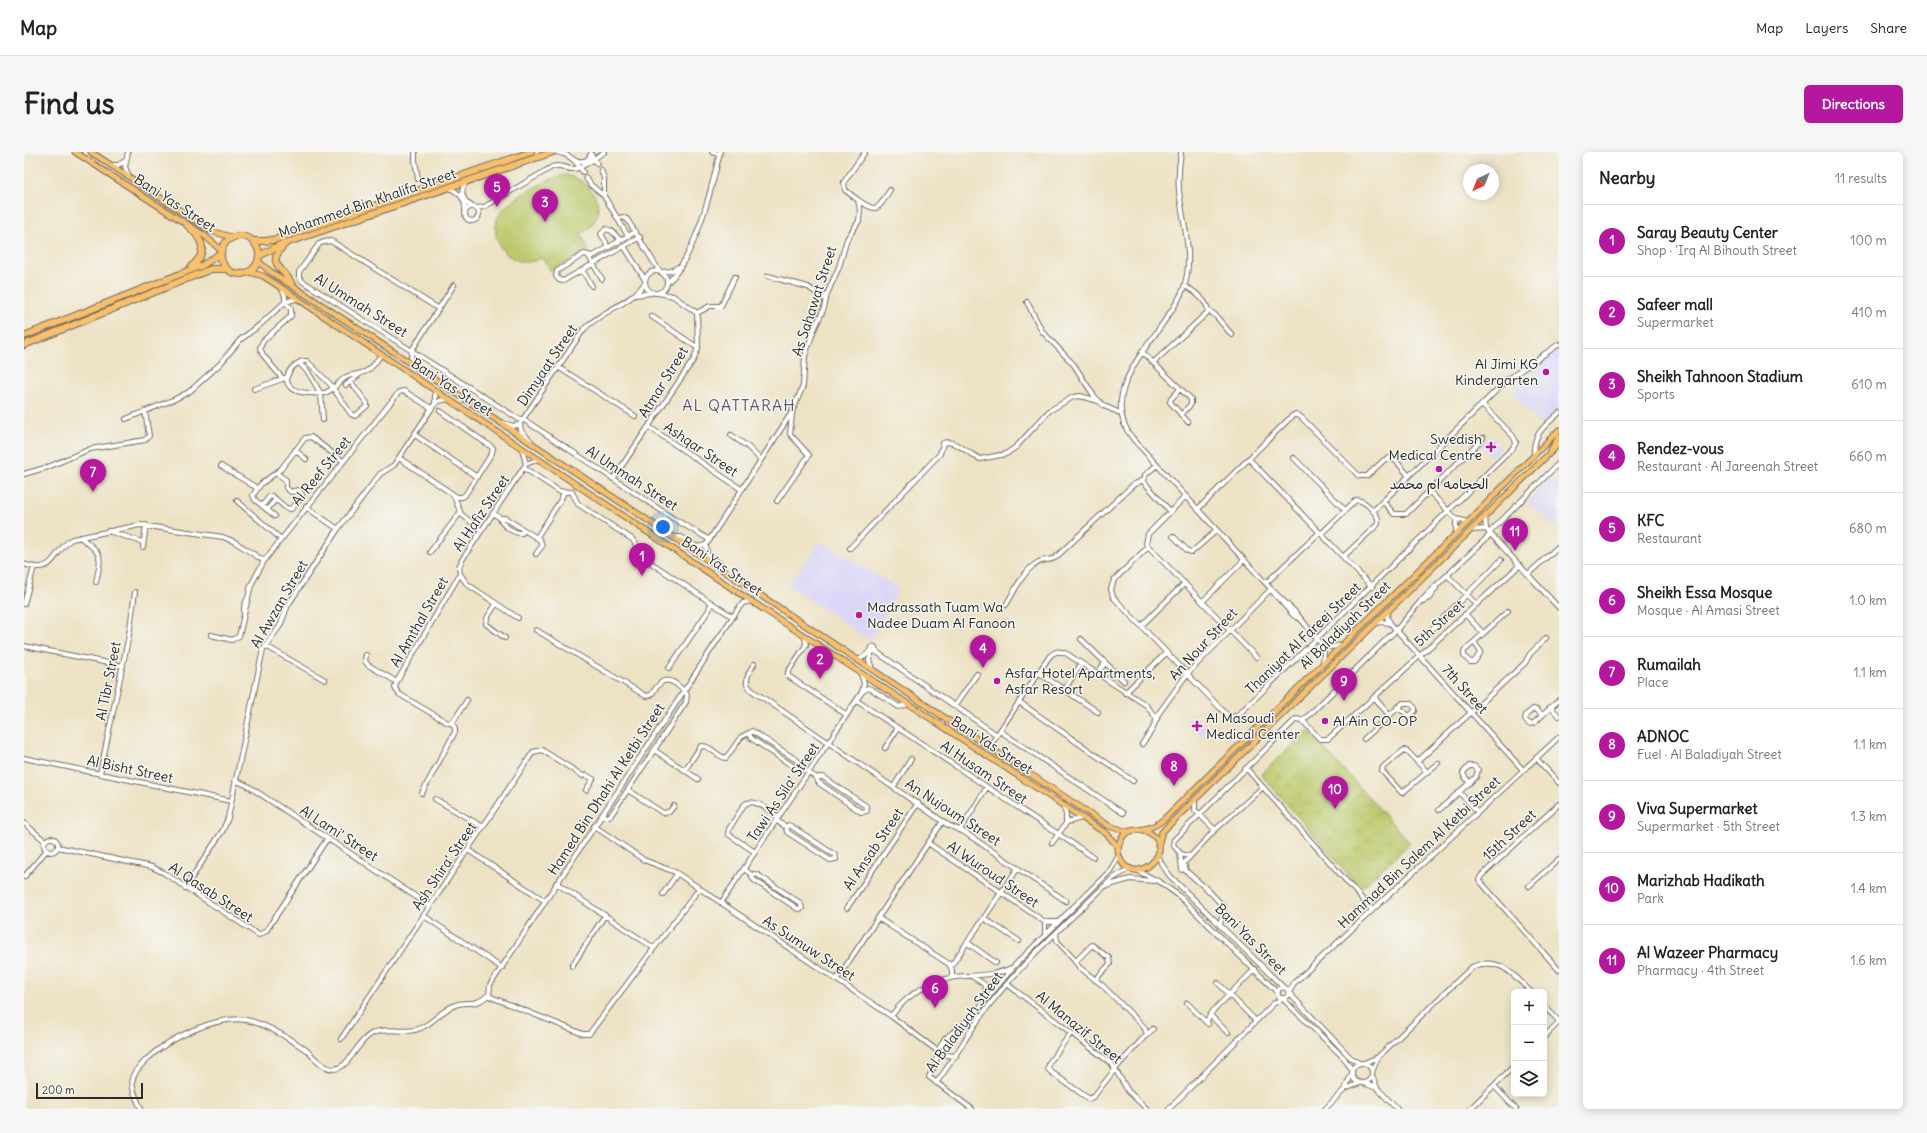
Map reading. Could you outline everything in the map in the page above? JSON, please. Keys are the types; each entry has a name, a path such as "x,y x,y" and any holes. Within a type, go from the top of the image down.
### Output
{"highway":[{"name":"Mohammed Bin Khalifa Street","path":"254,241 277,239 531,152"},
{"name":"Mohammed Bin Khalifa Street","path":"259,258 268,250 286,243 553,152"},
{"path":"187,225 197,235 203,251 199,261 188,271"},
{"path":"24,345 211,269 227,269 236,273 249,272 255,266 259,258 254,241 243,236 231,237 225,242 221,252 221,260 227,269"},
{"path":"286,243 276,254 276,261 278,268 288,277 292,285"},
{"path":"24,336 207,263 221,252"}],"main road":[{"name":"Bani Yas Street","path":"75,152 209,239 221,252"},
{"name":"Bani Yas Street","path":"91,152 211,231 231,237"},
{"name":"Bani Yas Street","path":"259,258 263,266 414,364 499,422 723,569 872,671 984,745 1109,826 1128,832"},
{"name":"Bani Yas Street","path":"249,272 263,276 751,601 1109,836 1118,847"},
{"name":"Al Baladiyah Street","path":"1143,830 1156,825 1163,820 1456,534 1559,430"},
{"path":"1549,454 1559,437"},
{"name":"Al Baladiyah Street","path":"1158,846 1162,832 1559,444"},
{"path":"724,582 736,578"},
{"path":"881,686 886,686 897,694 901,690"},
{"path":"1143,830 1151,834 1158,846 1158,853 1151,865 1143,869 1132,868 1123,863 1119,856 1118,847 1122,838 1128,832 1143,830"}],"street":[{"path":"128,152 125,170 131,178"},
{"path":"415,152 418,179"},
{"path":"556,152 579,161 586,161 591,153"},
{"path":"465,212 468,208 484,207 552,167 562,165 573,169 580,167 604,152"},
{"path":"658,293 664,290 680,265 699,228 719,153 712,152"},
{"path":"865,152 845,178 843,184 845,190 869,208 876,209 880,206 890,190"},
{"path":"1181,152 1179,186 1188,250 1184,286 1170,315 1142,352 1125,385 1120,413 1128,433 1271,589 1293,616 1298,618 1318,639 1324,653 1322,664"},
{"path":"591,153 597,164"},
{"path":"572,158 583,172"},
{"path":"111,165 118,165 126,161"},
{"path":"601,170 604,175 604,196"},
{"path":"586,178 604,196 628,236"},
{"path":"466,182 462,189 465,218 470,221 476,220 484,207"},
{"path":"594,187 600,186 604,182"},
{"path":"448,188 457,192 474,208 479,215"},
{"name":"As Sahawat Street","path":"706,545 792,412 803,386 806,352 839,267 847,239 859,222 860,210 858,200"},
{"path":"618,219 621,217 626,218 640,237 660,272 666,276 667,284 676,297 697,313 710,306 721,306 735,277"},
{"path":"607,248 602,234 606,229 612,231 620,240"},
{"path":"635,232 593,256 584,254 557,271 555,274 559,280 563,281 640,237"},
{"name":"Al Ummah Street","path":"439,308 332,241 319,244 300,270 299,276 302,281 614,479 671,517 710,540"},
{"path":"624,246 645,281 648,290 651,292 676,297"},
{"path":"588,254 602,279"},
{"path":"645,281 650,272 671,271 680,265"},
{"path":"582,270 592,286"},
{"path":"768,276 808,287 826,300"},
{"name":"Dimyaat Street","path":"635,295 645,281"},
{"path":"414,364 411,357 412,350 454,285"},
{"path":"1184,286 1191,290 1206,304 1208,310 1215,315 1232,335"},
{"path":"282,289 285,296 285,302 291,308 292,315 263,342 260,348 262,355 285,378 290,388 296,392 321,394 334,388 349,376 360,374"},
{"name":"Dimyaat Street","path":"499,422 515,427 522,422 587,325 635,295 651,292"},
{"path":"126,419 189,392 220,364 240,340 262,324 285,302 296,298"},
{"path":"1027,302 1042,331 1069,359 1098,401 1109,409 1120,413"},
{"path":"1154,362 1205,315 1208,310"},
{"name":"Atmar Street","path":"614,479 694,359 698,348 697,313"},
{"path":"651,316 698,348"},
{"path":"1373,511 1482,404 1518,371 1559,344"},
{"path":"1142,352 1154,362 1192,403 1181,415"},
{"path":"346,385 360,374 369,370 381,355"},
{"path":"254,390 285,378 289,371 304,361 310,363 334,388 351,414 356,415 367,406 367,403 350,381"},
{"path":"299,363 308,372 321,394 323,420"},
{"path":"558,367 635,416"},
{"path":"1180,389 1170,401 1188,422"},
{"name":"Al Awzan Street","path":"185,888 224,829 261,656 266,646 280,626 288,605 338,529 378,476 392,467 415,435 433,407 436,399 435,390"},
{"name":"Al Reef Street","path":"212,635 232,640 237,638 254,579 264,561 399,392 404,391 433,407"},
{"path":"850,548 940,454 943,443 948,441 954,443 980,459 1006,454 1016,447 1049,411 1073,397 1080,396 1098,401"},
{"path":"433,407 439,401 448,399"},
{"name":"Thaniyat Al Fareej Street","path":"1148,548 1114,580 1111,588 1116,601 1226,714 1234,717 1239,715 1515,446 1516,442 1514,436 1482,404"},
{"path":"24,474 48,467 90,449 145,440 149,434 145,411"},
{"path":"399,458 454,496 462,497 477,477 492,453 493,448 440,412"},
{"path":"777,501 809,455 790,434 792,412"},
{"path":"1534,455 1534,444 1537,435 1559,413"},
{"path":"1198,509 1292,416 1296,414 1301,417 1359,476 1367,476 1384,460 1389,458 1396,461 1409,476"},
{"name":"Dimyaat Street","path":"522,422 521,431 533,444"},
{"name":"Ashqar Street","path":"648,427 741,489"},
{"path":"415,435 477,477"},
{"path":"731,435 748,446 761,460"},
{"path":"275,516 253,498 257,488 276,473 306,438 311,437 343,462"},
{"path":"1382,501 1394,514 1406,514 1483,438"},
{"path":"521,448 525,455 525,466"},
{"path":"295,450 306,460"},
{"path":"1294,458 1345,510"},
{"path":"525,466 539,459"},
{"path":"1249,459 1372,587"},
{"path":"1189,856 1180,853 1173,845 1174,840 1296,719 1303,721 1396,630 1423,601 1426,595 1436,588 1489,532 1559,463"},
{"path":"1006,605 1022,579 1034,565 1055,558 1133,485 1143,480 1145,475 1157,465"},
{"path":"221,466 257,488"},
{"path":"525,466 556,489 564,492 572,492 578,504 632,540 648,561 733,617"},
{"name":"Al Hafiz Street","path":"518,618 466,584 460,574 462,560 525,466"},
{"path":"262,506 270,496 287,508 292,509 302,496 298,490 291,492 286,488 286,480 276,473"},
{"path":"1143,480 1145,485 1170,511"},
{"path":"1429,491 1456,520 1468,522"},
{"path":"537,537 560,501 564,492"},
{"path":"454,496 460,513 481,530"},
{"path":"1186,496 1170,511 1147,537 1148,548 1185,583 1256,657"},
{"path":"267,510 276,499"},
{"path":"1266,584 1353,502 1359,500 1365,503 1373,511 1378,518 1378,524 1343,557"},
{"path":"237,501 281,539"},
{"path":"306,507 338,529"},
{"path":"430,552 460,513"},
{"path":"493,513 500,518 502,524 518,534 522,533 524,530 537,537 542,544 536,554"},
{"path":"1485,516 1489,532 1559,608"},
{"path":"1456,520 1456,534"},
{"path":"143,547 146,525"},
{"path":"24,564 34,567 50,564 55,560 67,542 80,537 146,525 223,537 235,542 264,561"},
{"path":"1173,536 1188,551 1192,552 1217,530"},
{"path":"1471,530 1489,532"},
{"path":"108,531 143,542"},
{"path":"80,537 99,553 100,562 96,582"},
{"path":"674,537 681,537 696,547 701,548 706,545 707,554 723,569"},
{"path":"1528,574 1559,546"},
{"path":"1203,602 1244,560"},
{"path":"1428,632 1501,560"},
{"name":"5th Street","path":"1303,721 1318,738 1325,740 1520,565"},
{"path":"24,604 34,567"},
{"name":"Al Amthal Street","path":"452,723 447,723 399,694 396,688 397,682 460,574"},
{"path":"1448,576 1476,604"},
{"path":"1141,626 1185,583"},
{"name":"An Nour Street","path":"1142,744 1187,674 1271,589"},
{"name":"Al Tibr Street","path":"100,774 123,666 135,592"},
{"path":"740,593 743,603 751,601"},
{"path":"669,668 709,610 711,603"},
{"name":"Hamed Bin Dhahi Al Ketbi Street","path":"489,988 600,816 743,603"},
{"path":"496,604 487,618 486,624 505,638"},
{"path":"709,610 714,611 718,608"},
{"path":"1375,623 1390,623 1388,611"},
{"path":"1474,642 1481,650 1481,654 1474,662 1470,662 1463,653 1474,642 1508,611"},
{"path":"1466,614 1484,633"},
{"name":"7th Street","path":"1390,623 1523,770"},
{"path":"536,630 646,696 651,695 659,683 665,680 672,682 684,690 687,695 687,701 610,816 605,818 600,816"},
{"path":"804,635 806,645 788,672 788,676 846,715"},
{"path":"1417,762 1525,663 1530,654 1546,638"},
{"path":"1081,639 1124,681"},
{"path":"1321,643 1331,647 1344,644"},
{"path":"24,646 123,666"},
{"path":"266,646 325,680"},
{"path":"856,660 864,657 872,651"},
{"path":"872,651 869,662 872,671"},
{"path":"872,651 955,706 1123,813"},
{"path":"984,745 993,741 1049,658 1055,652 1063,652 1146,705 1157,719"},
{"path":"1125,692 1166,653"},
{"name":"Al Amthal Street","path":"366,655 365,661 368,665 397,682"},
{"path":"1097,674 1105,662"},
{"name":"An Nujoum Street","path":"754,664 746,680 751,691 894,786 951,827 960,830 1066,901"},
{"path":"1064,690 1081,664"},
{"path":"859,671 864,683 862,692"},
{"path":"1039,673 1098,712"},
{"path":"955,706 977,674"},
{"path":"862,692 868,688 898,706 908,704"},
{"name":"Tawi As Sila' Street","path":"721,903 862,692"},
{"path":"1374,697 1389,715"},
{"path":"422,793 455,732 455,728 452,723 467,700"},
{"name":"Al Husam Street","path":"857,700 1093,857"},
{"path":"1542,715 1559,700"},
{"path":"1019,702 1133,781"},
{"path":"1364,739 1397,707"},
{"path":"1550,707 1559,716"},
{"path":"885,748 898,728"},
{"path":"684,770 701,746 706,746 723,758 728,756 741,737 755,732 797,761 798,766"},
{"path":"749,733 751,738 794,767 798,766 809,772 817,778 818,782 861,812 867,811 865,805 823,777 817,778"},
{"name":"Hammad Bin Salem Al Ketbi Street","path":"1289,993 1294,983 1559,736"},
{"path":"993,741 994,751"},
{"path":"654,750 698,779"},
{"name":"Ash Shira' Street","path":"341,1039 535,751 543,751 593,779 586,790"},
{"path":"1427,772 1407,751 1402,751 1383,767 1382,773 1402,793 1438,763"},
{"name":"Al Bisht Street","path":"24,758 231,801"},
{"path":"1536,758 1559,783"},
{"path":"894,786 911,759"},
{"path":"1246,768 1372,910"},
{"name":"Al Lami' Street","path":"235,780 248,786 430,906"},
{"path":"1439,810 1470,783"},
{"path":"960,830 987,787"},
{"path":"1220,926 1221,917 1225,909 1222,904 1190,876 1184,869 1183,865 1189,856 1215,830 1263,787"},
{"path":"628,790 663,813 669,812 674,806"},
{"path":"1459,792 1478,812"},
{"path":"435,799 483,827"},
{"path":"1195,810 1196,799"},
{"path":"756,852 731,837 728,832 744,805 749,801 753,802 778,819 786,827 787,832 830,860 836,859 835,855 791,826 786,827"},
{"name":"Al Ansab Street","path":"847,908 918,803"},
{"name":"15th Street","path":"1559,804 1481,876 1479,880 1559,970"},
{"path":"1063,806 1066,814 1066,823"},
{"path":"1183,811 1195,810 1215,830"},
{"path":"1052,843 1066,823 1071,820 1082,818"},
{"path":"837,979 943,820"},
{"path":"24,823 45,841"},
{"name":"As Sumuw Street","path":"594,826 644,860 677,874 837,979 938,1050 946,1055 956,1056"},
{"path":"45,841 51,838 58,842 58,847 53,852 46,851"},
{"name":"Al Qasab Street","path":"58,847 145,865 164,873 254,934 261,935 266,931 326,838"},
{"path":"45,841 44,845 46,851"},
{"name":"Al Wuroud Street","path":"928,843 1045,922 1058,922"},
{"path":"468,850 545,901"},
{"path":"24,877 46,851"},
{"name":"Bani Yas Street","path":"1158,853 1161,863 1167,873 1283,987"},
{"path":"1180,853 1182,869 1190,876"},
{"name":"Al Baladiyah Street","path":"1119,856 1110,871 1015,965 975,1013 942,1042 938,1050 936,1062 929,1076 936,1084 956,1056 976,1023 1012,977 1118,874 1132,868"},
{"path":"1529,886 1559,859"},
{"path":"952,978 951,966 985,919 1018,868"},
{"name":"Bani Yas Street","path":"1132,868 1160,882 1196,912 1278,993"},
{"path":"744,869 752,876 754,880 797,909 802,908 800,903 758,874 752,876"},
{"path":"663,894 677,874"},
{"path":"1104,887 1130,879 1160,882"},
{"path":"556,883 654,948"},
{"path":"489,994 495,998 583,1034 589,1034 700,889"},
{"path":"572,966 605,915"},
{"path":"424,916 502,968"},
{"path":"1213,919 1221,917"},
{"path":"878,918 951,966"},
{"path":"985,919 1019,941"},
{"name":"Al Wuroud Street","path":"1045,922 1045,935"},
{"path":"1056,933 1057,941 1079,967 1102,984 1144,1027 1147,1031 1146,1036"},
{"path":"1048,941 1057,941"},
{"path":"968,943 996,963"},
{"path":"1075,962 1092,945 1109,958 1110,963 1096,980"},
{"path":"1325,1109 1345,1089 1352,1072 1361,1063 1378,1057 1465,972 1476,965 1489,963 1502,965 1528,989"},
{"path":"891,1016 905,999 916,990 935,981 997,973 1015,965"},
{"path":"1187,1003 1207,1023 1210,1015 1255,969"},
{"path":"1008,973 1012,977"},
{"path":"971,976 984,984 988,996 992,1001"},
{"path":"1218,983 1256,1021"},
{"name":"Hammad Bin Salem Al Ketbi Street","path":"1283,987 1294,983"},
{"name":"Al Manazif Street","path":"1007,984 1116,1068 1126,1088 1147,1109"},
{"path":"1169,1109 1273,1004 1288,996 1288,990 1283,987 1279,989 1273,1004"},
{"path":"489,988 495,998"},
{"path":"489,988 489,994"},
{"path":"1278,993 1279,997 1283,998 1344,1058 1352,1072 1354,1080 1377,1088"},
{"name":"Bani Yas Street","path":"1289,993 1348,1054 1361,1063"},
{"path":"141,1109 132,1086 132,1079 136,1070 162,1047 192,1030 227,1020 251,1021 288,1039 309,1052 324,1066 334,1069 345,1064 361,1042 372,1034 385,1030 418,1029 452,1006 464,1003 476,1003 489,994"},
{"path":"1547,1009 1559,1021 1547,1034"},
{"path":"1210,1015 1228,1033"},
{"path":"1071,1033 1049,1063 1048,1069 1086,1098 1090,1099 1116,1068 1153,1029"},
{"path":"929,1043 942,1042"},
{"path":"1345,1089 1368,1082 1378,1057"},
{"path":"1361,1063 1370,1067 1377,1088 1397,1109"},
{"path":"1470,1109 1511,1069"},
{"path":"936,1084 972,1109"},
{"path":"1494,1086 1516,1109"}],"shaded area":[{"name":"Al Jimi KG Kindergarten","path":"1557,349 1559,351 1559,409 1542,426 1512,393"},
{"name":"Swedish Medical Centre","path":"1490,437 1501,448 1492,457 1481,446"},
{"path":"1550,478 1559,487 1559,530 1528,502"},
{"name":"Madrassath Tuam Wa Nadee Duam Al Fanoon","path":"821,542 899,589 870,640 788,585"},
{"name":"Al Masoudi Medical Center","path":"1194,715 1208,729 1200,736 1186,723"}],"green space":[{"path":"565,175 574,177 589,187 597,201 598,209 596,218 591,226 581,234 588,250 551,271 542,258 527,262 518,261 504,252 497,238 496,230 500,213 512,202 530,190 550,180"},
{"path":"1308,731 1410,843 1360,889 1261,774"}],"place":[{"name":"KFC","path":"497,207"},
{"name":"Sheikh Tahnoon Stadium","path":"545,222"},
{"name":"Al Jimi KG Kindergarten","path":"1546,372"},
{"name":"Swedish Medical Centre","path":"1491,447"},
{"name":"الحجامه ام محمد","path":"1439,469"},
{"name":"Rumailah","path":"93,492"},
{"name":"Al Wazeer Pharmacy","path":"1515,551"},
{"name":"Saray Beauty Center","path":"642,576"},
{"name":"Madrassath Tuam Wa Nadee Duam Al Fanoon","path":"859,615"},
{"name":"Rendez-vous","path":"983,668"},
{"name":"Safeer mall","path":"820,679"},
{"name":"Asfar Hotel Apartments, Asfar Resort","path":"997,681"},
{"name":"Viva Supermarket","path":"1344,701"},
{"name":"Al Ain CO-OP","path":"1325,721"},
{"name":"Al Masoudi Medical Center","path":"1197,726"},
{"name":"ADNOC","path":"1174,786"},
{"name":"Marizhab Hadikath","path":"1335,809"},
{"name":"Sheikh Essa Mosque","path":"935,1008"}],"district":[{"name":"AL QATTARAH","path":"739,405"}]}
